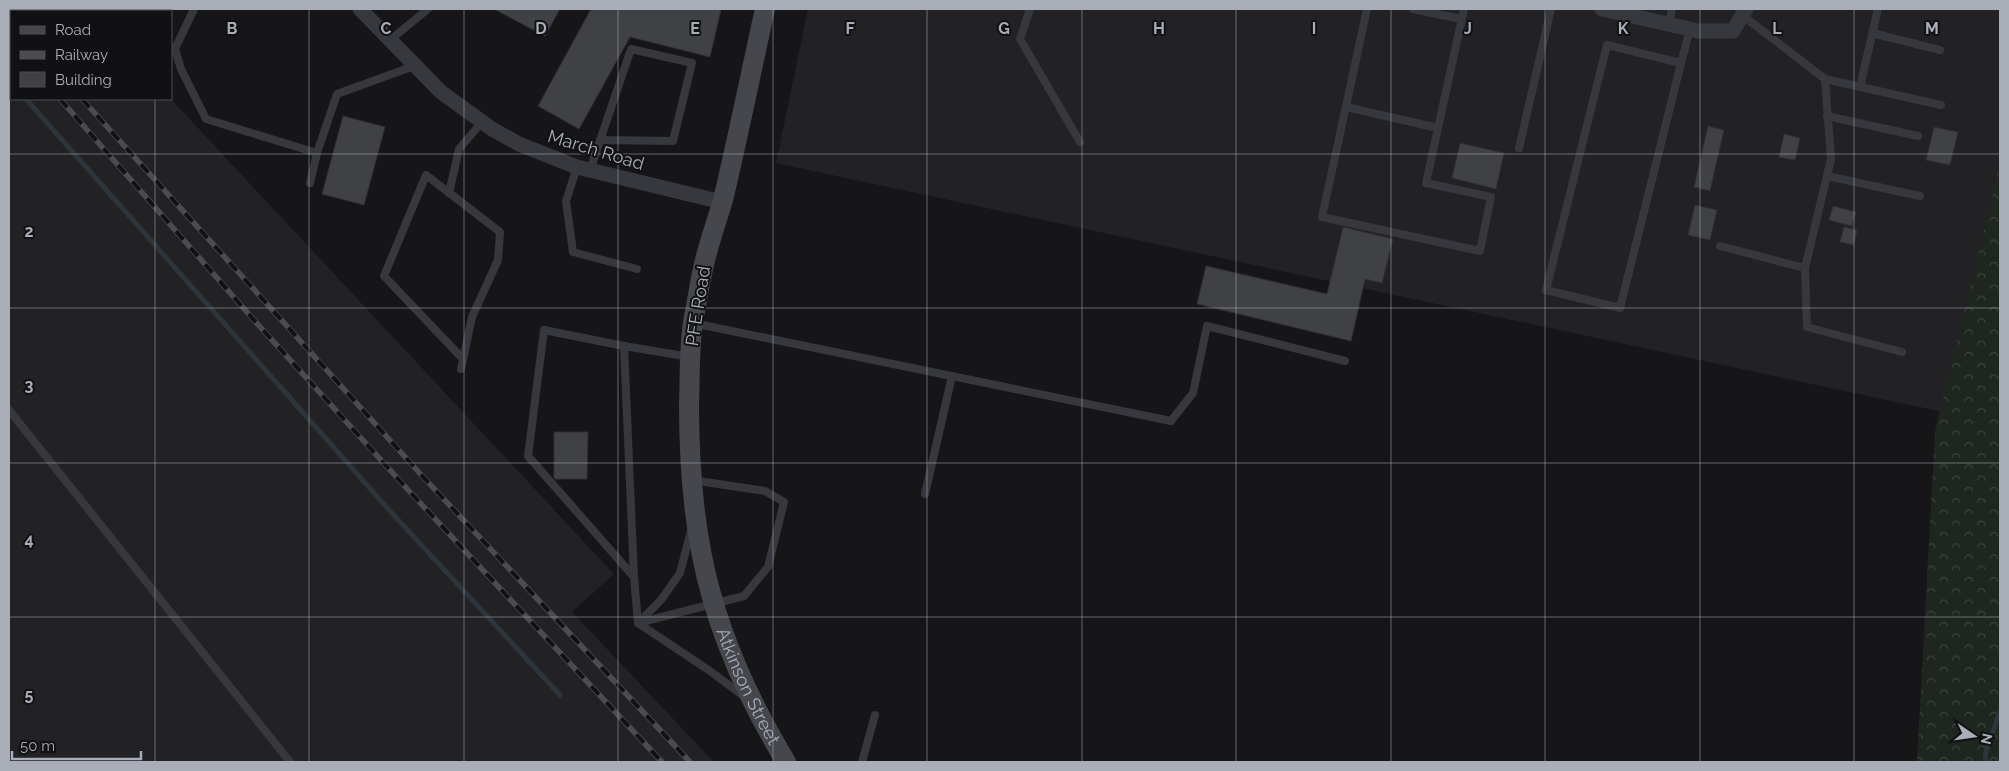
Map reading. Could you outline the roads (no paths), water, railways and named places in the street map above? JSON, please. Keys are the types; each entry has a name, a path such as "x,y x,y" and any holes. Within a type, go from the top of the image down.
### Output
{"main road":[{"name":"PFE Road","path":"715,606 702,556 691,479 689,430 690,357 693,323 705,260 722,202 765,9"},
{"name":"Atkinson Street","path":"715,606 740,675 754,705 786,762"}],"street":[{"path":"1602,9 1619,11 1698,31 1733,31 1744,12"},
{"name":"March Road","path":"365,10 414,66 441,92 482,122 519,144 583,169 722,202"}],"lane":[{"path":"194,9 175,49 181,69 206,119 317,153"},
{"path":"390,40 428,9"},
{"path":"1030,9 1020,39 1080,142"},
{"path":"1367,9 1322,217 1480,251 1491,197 1426,183 1464,9"},
{"path":"1414,9 1461,19"},
{"path":"1519,148 1551,9"},
{"path":"1669,24 1672,9"},
{"path":"1860,87 1878,9"},
{"path":"1744,12 1825,80 1941,106"},
{"path":"1681,63 1607,44 1546,290 1620,308 1690,29"},
{"path":"1872,33 1940,50"},
{"path":"600,140 673,141 692,63 632,49 600,140 566,201 573,252 637,269"},
{"path":"310,183 317,153 337,94 414,66"},
{"path":"1825,80 1831,159 1805,268 1807,326 1902,352"},
{"path":"1346,107 1438,128"},
{"path":"1827,116 1918,136"},
{"path":"450,193 459,149 482,122"},
{"path":"461,369 464,359 472,317 498,260 500,232 426,175 384,276 464,359"},
{"path":"1827,176 1920,196"},
{"path":"1720,246 1805,268"},
{"path":"693,323 1171,421 1193,393 1207,326 1345,361"},
{"path":"634,577 528,456 544,330 690,357"},
{"path":"624,346 634,577 638,623"},
{"path":"925,494 952,376"},
{"path":"9,410 290,762"},
{"path":"638,623 715,606 744,596 768,566 784,502 765,492 691,479"},
{"path":"638,623 661,600 680,573 696,515"},
{"path":"638,623 710,670 754,705"},
{"path":"862,762 875,715"}],"waterway":[{"path":"27,100 389,510 560,695"},
{"path":"1985,762 1986,751 2000,712"}],"railway":[{"path":"61,100 253,319 410,492 662,762"},
{"path":"83,100 425,479 690,762"}]}
